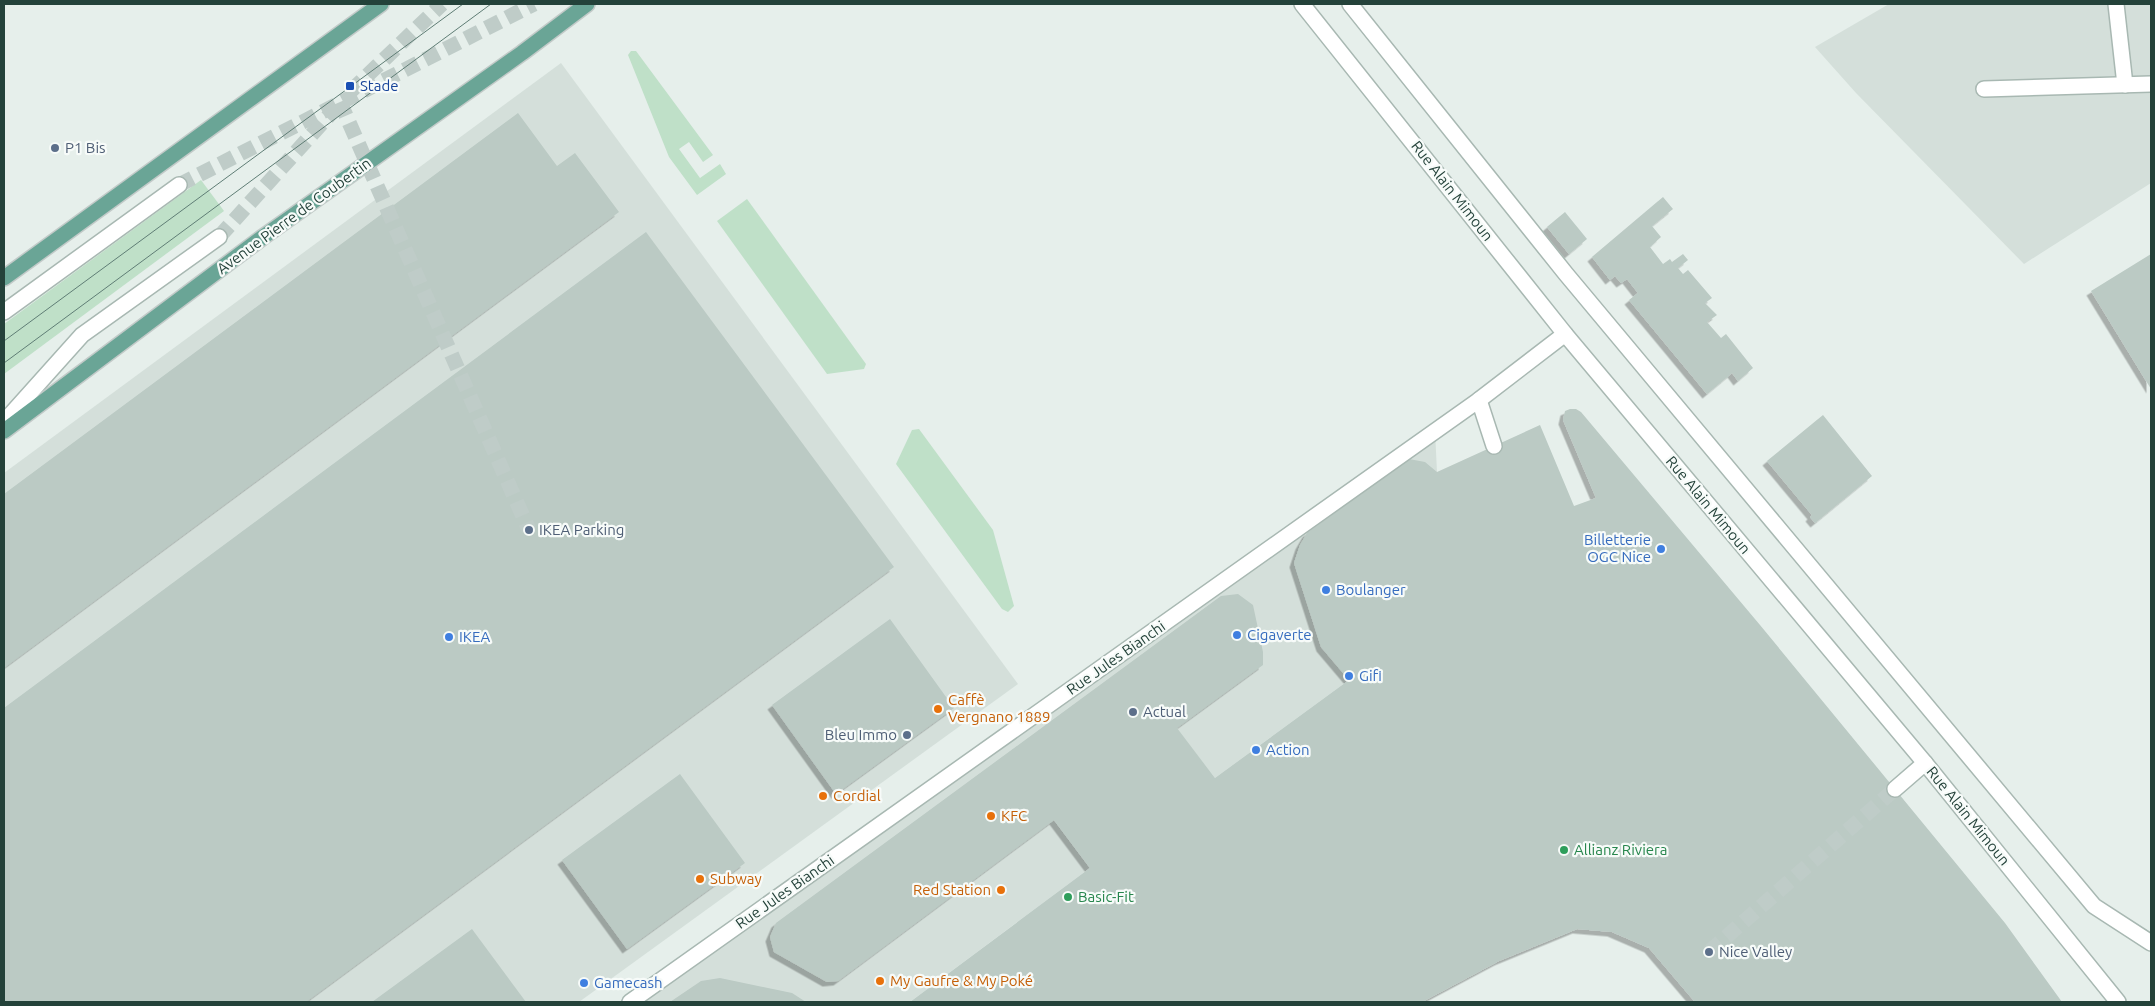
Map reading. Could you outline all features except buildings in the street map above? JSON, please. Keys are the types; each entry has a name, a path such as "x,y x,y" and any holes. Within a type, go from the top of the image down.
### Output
{"main road":[{"path":"4,278 381,4"},
{"name":"Avenue Pierre de Coubertin","path":"4,431 264,237 522,53 587,4"}],"street":[{"name":"Rue Alain Mimoun","path":"1302,4 1565,334 1925,763 2118,1002"},
{"path":"1350,4 1566,274 2094,906 2151,943"},
{"path":"2116,4 2126,85"},
{"path":"1984,89 2151,84"},
{"path":"4,312 179,185"},
{"path":"4,422 82,335 219,237"},
{"name":"Rue Jules Bianchi","path":"630,1002 1479,400 1565,334"},
{"path":"1479,400 1494,446"},
{"path":"1895,789 1925,763"}],"shaded area":[{"path":"1889,4 2151,4 2151,183 2024,264 1856,93 1815,47"},
{"name":"IKEA","path":"561,63 1018,684 579,1002 4,1002 4,473"},
{"path":"1435,431 1437,472 1368,697 1349,680 1215,778 1177,729 1054,820 1090,868 910,1002 630,1002"}],"green space":[{"path":"631,51 636,51 713,155 703,162 689,142 679,149 700,178 720,164 726,174 697,195 669,157 628,55"},
{"path":"201,180 224,211 4,374 4,324"},
{"path":"747,199 866,364 864,369 827,374 717,221"},
{"path":"919,429 993,530 1014,606 1008,612 1002,609 896,464 912,430"}],"tunnel":[{"path":"351,91 442,4"},
{"path":"179,185 534,4"},
{"path":"340,102 529,530"},
{"path":"219,237 334,110"},
{"path":"1709,952 1895,789"}],"tram line":[{"path":"4,341 463,4"},
{"path":"4,363 491,4"}],"place":[{"name":"Stade","path":"350,86"},
{"name":"P1 Bis","path":"55,148"},
{"name":"IKEA Parking","path":"529,530"},
{"name":"Billetterie OGC Nice","path":"1661,549"},
{"name":"Boulanger","path":"1326,590"},
{"name":"Cigaverte","path":"1237,635"},
{"name":"IKEA","path":"449,637"},
{"name":"Gifi","path":"1349,676"},
{"name":"Caffè Vergnano 1889","path":"938,709"},
{"name":"Actual","path":"1133,712"},
{"name":"Bleu Immo","path":"907,735"},
{"name":"Action","path":"1256,750"},
{"name":"Cordial","path":"823,796"},
{"name":"KFC","path":"991,816"},
{"name":"Allianz Riviera","path":"1564,850"},
{"name":"Subway","path":"700,879"},
{"name":"Red Station","path":"1001,890"},
{"name":"Basic-Fit","path":"1068,897"},
{"name":"Nice Valley","path":"1709,952"},
{"name":"My Gaufre & My Poké","path":"880,981"},
{"name":"Gamecash","path":"584,983"}]}
